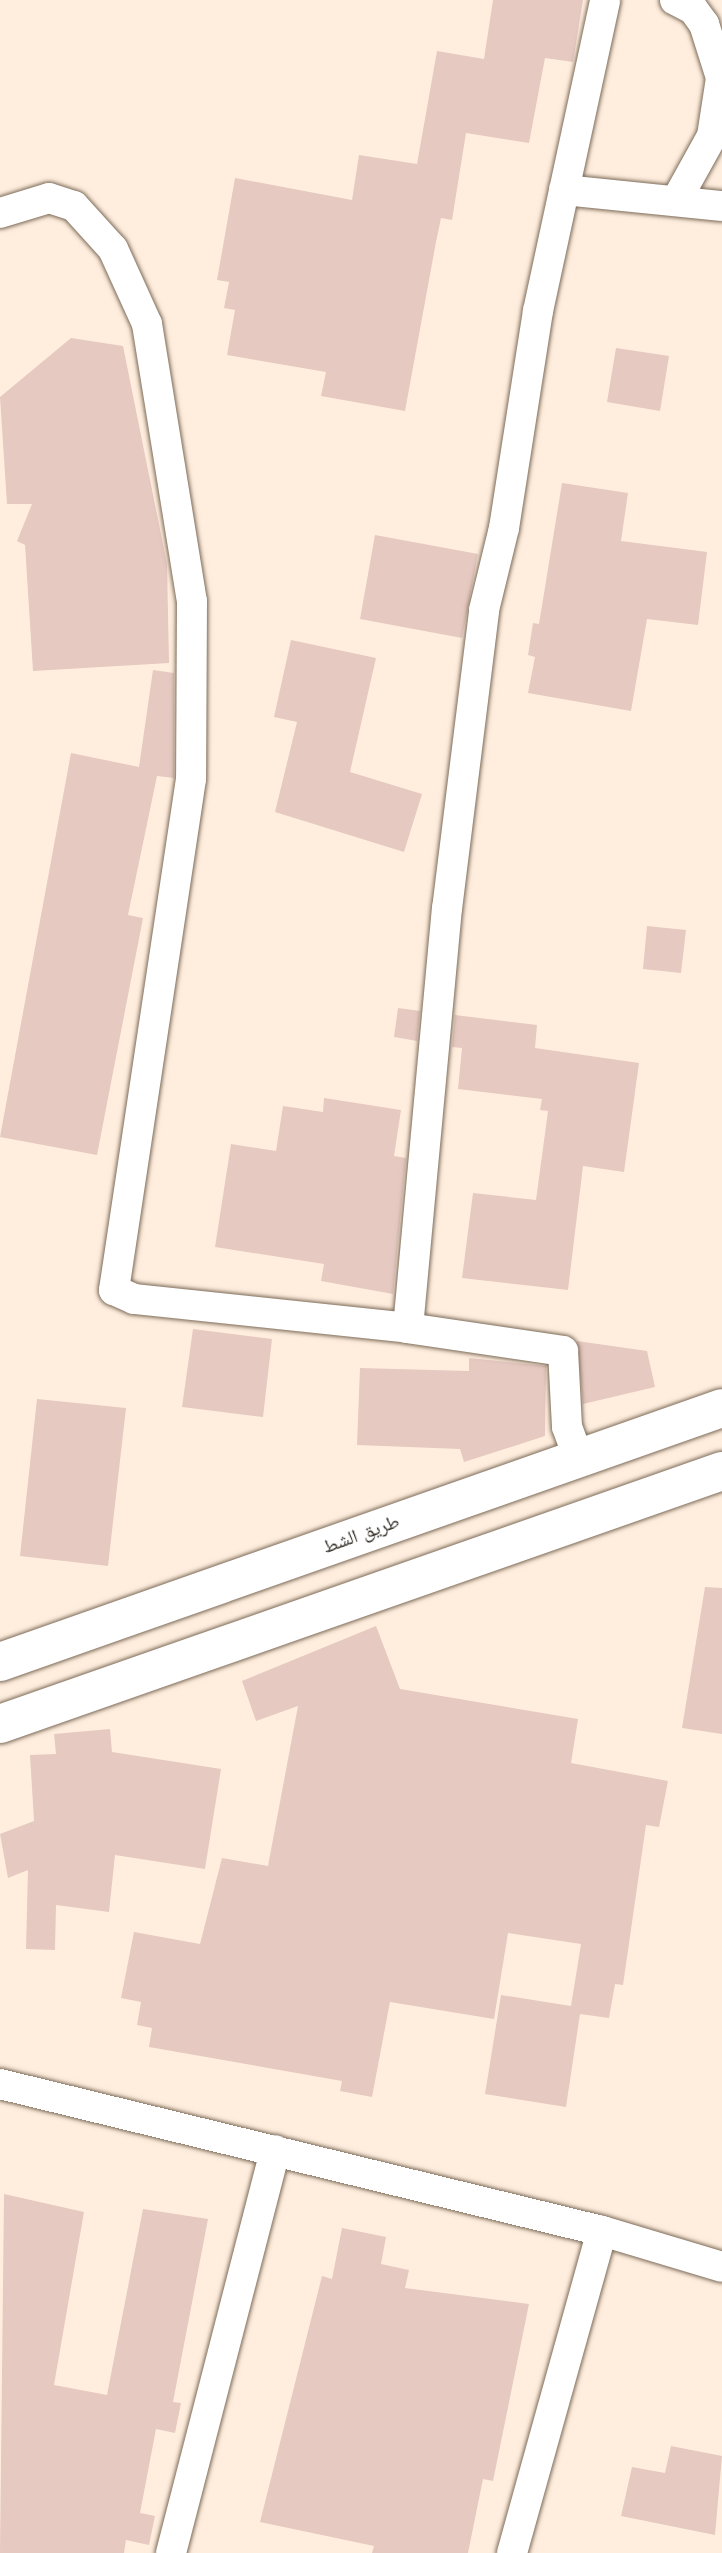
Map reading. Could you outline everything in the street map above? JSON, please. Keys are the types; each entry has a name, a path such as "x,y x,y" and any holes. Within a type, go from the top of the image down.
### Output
{"highway":[{"name":"طريق الشط","path":"0,1662 722,1408"},
{"path":"0,1724 722,1471"}],"street":[{"path":"408,1328 447,909 484,610 564,190 605,0"},
{"path":"675,0 693,9 704,24 721,78 712,135 676,201"},
{"path":"564,190 722,206"},
{"path":"0,213 49,198 74,206 114,249 147,324 192,601 191,779 114,1290 134,1299 408,1328 563,1351 567,1427 578,1457"},
{"path":"0,2084 602,2231 722,2267"},
{"path":"171,2553 275,2150"},
{"path":"512,2553 602,2231"}],"building":[{"path":"493,0 583,0 573,62 545,58 529,143 466,133 452,220 441,218 405,411 321,396 326,372 227,355 235,310 224,308 229,282 217,280 235,178 352,200 359,155 417,164 437,51 484,59"},
{"path":"71,338 123,346 167,564 169,663 33,671 25,545 17,541 32,504 7,504 0,397"},
{"path":"616,348 669,356 660,411 607,402"},
{"path":"562,483 628,493 621,541 707,552 698,625 647,619 631,711 528,693 535,657 528,655 533,623 539,624"},
{"path":"375,535 478,554 462,638 360,619"},
{"path":"291,640 376,658 350,772 422,794 404,852 275,812 297,722 274,717"},
{"path":"153,670 174,673 174,778 157,776 128,915 143,918 97,1155 0,1137 71,753 139,767"},
{"path":"647,926 686,930 681,973 643,969"},
{"path":"398,1008 420,1011 417,1041 394,1037"},
{"path":"455,1015 537,1025 535,1048 639,1063 624,1172 583,1166 568,1290 462,1278 473,1193 536,1200 548,1111 540,1110 542,1099 458,1089 462,1048 452,1047"},
{"path":"324,1098 401,1110 394,1156 406,1158 393,1294 321,1281 324,1264 215,1247 231,1144 276,1151 283,1106 323,1112"},
{"path":"193,1329 272,1339 263,1417 182,1407"},
{"path":"577,1341 647,1351 655,1387 583,1404"},
{"path":"469,1358 546,1366 545,1436 464,1462 460,1449 357,1445 360,1368 469,1371"},
{"path":"37,1399 126,1408 108,1566 20,1556"},
{"path":"705,1587 722,1588 722,1734 682,1728"},
{"path":"376,1626 400,1689 578,1719 571,1763 668,1781 659,1827 646,1825 623,1985 615,1984 609,2018 580,2014 566,2107 485,2094 501,1995 571,2006 581,1944 508,1933 494,2019 390,2002 372,2097 340,2091 342,2081 149,2047 152,2028 137,2025 141,2002 121,1998 134,1932 200,1944 222,1858 268,1866 298,1706 256,1721 242,1681"},
{"path":"110,1729 112,1752 221,1769 205,1869 115,1855 109,1912 56,1905 55,1950 26,1949 28,1870 8,1878 0,1834 34,1821 30,1755 56,1754 54,1734"},
{"path":"4,2194 84,2212 54,2385 107,2395 143,2209 208,2219 173,2402 181,2403 175,2433 156,2429 140,2513 155,2516 149,2545 126,2540 124,2553 0,2553"},
{"path":"342,2228 386,2237 381,2264 409,2270 405,2288 529,2304 493,2481 483,2479 468,2553 372,2553 374,2546 260,2522 322,2276 332,2279"},
{"path":"671,2446 722,2456 715,2535 621,2516 632,2467 665,2473"}]}
